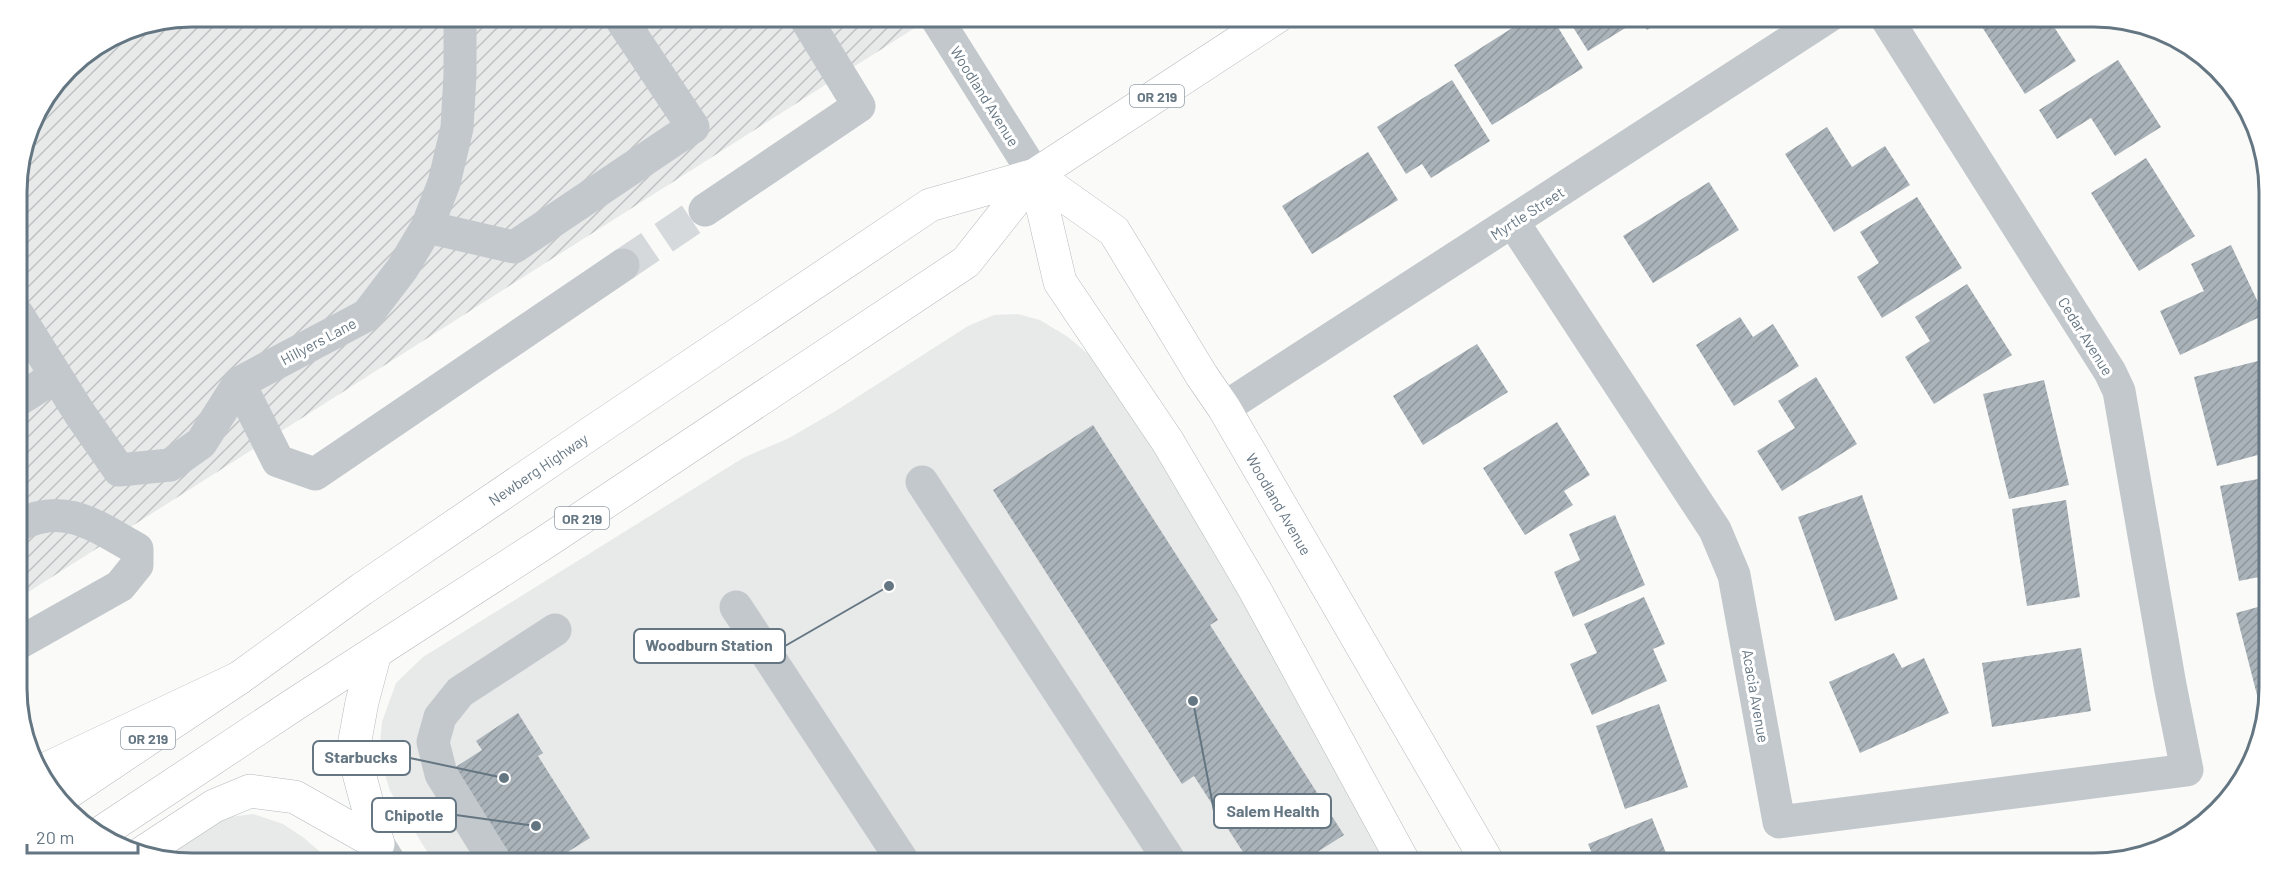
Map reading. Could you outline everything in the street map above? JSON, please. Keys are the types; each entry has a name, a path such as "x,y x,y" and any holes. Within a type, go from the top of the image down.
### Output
{"main road":[{"name":"Newberg Highway","path":"65,793 238,678 362,589 930,205 1035,175 1261,27"},
{"name":"Newberg Highway","path":"107,829 547,542 966,262 1035,175"},
{"name":"Woodland Avenue","path":"1035,175 1113,231 1224,408 1482,853"},
{"name":"Woodland Avenue","path":"1035,175 1060,282 1168,442 1255,590 1399,853"},
{"path":"375,653 362,702 353,751 384,853"},
{"path":"48,768 238,678"},
{"path":"151,847 214,806 250,791 295,797 382,853"}],"street":[{"name":"Hillyers Lane","path":"239,383 367,315 402,269 426,227 444,183 456,128 460,75 460,27"},
{"path":"426,227 514,247 693,127 626,27"},
{"path":"705,210 859,106 811,27"},
{"name":"Woodland Avenue","path":"942,27 1035,175"},
{"name":"Myrtle Street","path":"1224,408 1812,27"},
{"name":"Cedar Avenue","path":"1892,27 2110,372 2119,391 2187,770"},
{"name":"Acacia Avenue","path":"1513,222 1715,530 1726,553 1734,575 1779,822 2187,770"},
{"path":"239,383 278,461 315,474 622,264"},
{"path":"27,329 80,414 119,470 170,465 201,443 239,383"},
{"path":"27,394 56,376"},
{"path":"922,482 1164,853"},
{"path":"27,521 57,515 81,518 137,549 137,565 120,586 27,638"},
{"path":"736,607 897,853"},
{"path":"490,853 441,774 433,742 440,717 460,692 555,630"}],"shaded area":[{"path":"181,27 916,27 27,593 27,181 36,139 49,110 75,75 100,55 139,36"},
{"path":"1017,314 1040,320 1068,337 1093,358 1140,410 1383,853 428,853 390,791 379,755 382,722 396,683 423,657 743,458 789,438 834,412 968,326 994,315"},
{"path":"253,814 283,824 321,853 192,853 166,851 222,818"}],"building":[{"path":"1514,27 1558,27 1583,68 1492,125 1454,65"},
{"path":"1573,27 1627,27 1588,51"},
{"path":"1982,27 2054,27 2076,61 2025,94"},
{"path":"2118,60 2161,127 2115,156 2091,118 2057,139 2039,110"},
{"path":"1452,80 1490,141 1431,178 1422,164 1406,174 1377,127"},
{"path":"1827,127 1852,167 1885,146 1910,185 1834,232 1785,154"},
{"path":"1368,152 1398,200 1312,254 1282,206"},
{"path":"2146,158 2195,236 2139,271 2091,193"},
{"path":"1709,182 1739,230 1653,283 1623,236"},
{"path":"1917,197 1962,268 1882,318 1857,277 1879,263 1860,232"},
{"path":"2231,245 2259,304 2259,317 2180,355 2160,311 2204,291 2191,264"},
{"path":"1967,284 2012,355 1934,404 1905,357 1930,341 1915,317"},
{"path":"1740,317 1753,337 1773,324 1799,366 1734,406 1696,345"},
{"path":"1477,344 1508,392 1423,445 1393,396"},
{"path":"2258,361 2259,455 2217,466 2194,377"},
{"path":"1816,377 1857,444 1782,491 1757,451 1795,428 1778,401"},
{"path":"2044,380 2069,485 2009,499 1983,394"},
{"path":"1557,422 1590,475 1564,491 1573,505 1525,535 1483,468"},
{"path":"1093,425 1218,620 1210,625 1344,835 1316,853 1244,853 1194,776 1182,784 993,490"},
{"path":"2259,479 2259,577 2239,581 2220,486"},
{"path":"1862,495 1898,599 1835,621 1798,517"},
{"path":"2066,500 2080,597 2027,606 2012,509"},
{"path":"1615,515 1645,585 1573,617 1554,572 1580,560 1569,534"},
{"path":"1644,597 1665,644 1653,649 1667,681 1592,715 1570,664 1597,653 1584,624"},
{"path":"2259,607 2258,699 2258,699 2236,613"},
{"path":"2081,648 2091,711 1992,727 1982,663"},
{"path":"1894,653 1902,668 1924,658 1949,713 1860,753 1829,682"},
{"path":"1659,704 1688,787 1625,809 1596,726"},
{"path":"518,713 543,753 538,756 590,838 566,853 505,853 451,770 482,750 476,741"},
{"path":"1652,818 1666,853 1592,853 1588,844"}],"tunnel":[{"path":"623,265 705,210"}],"place":[{"name":"Woodburn Station","path":"889,586"},
{"name":"Salem Health","path":"1193,701"},
{"name":"Starbucks","path":"504,778"},
{"name":"Chipotle","path":"536,826"}]}
